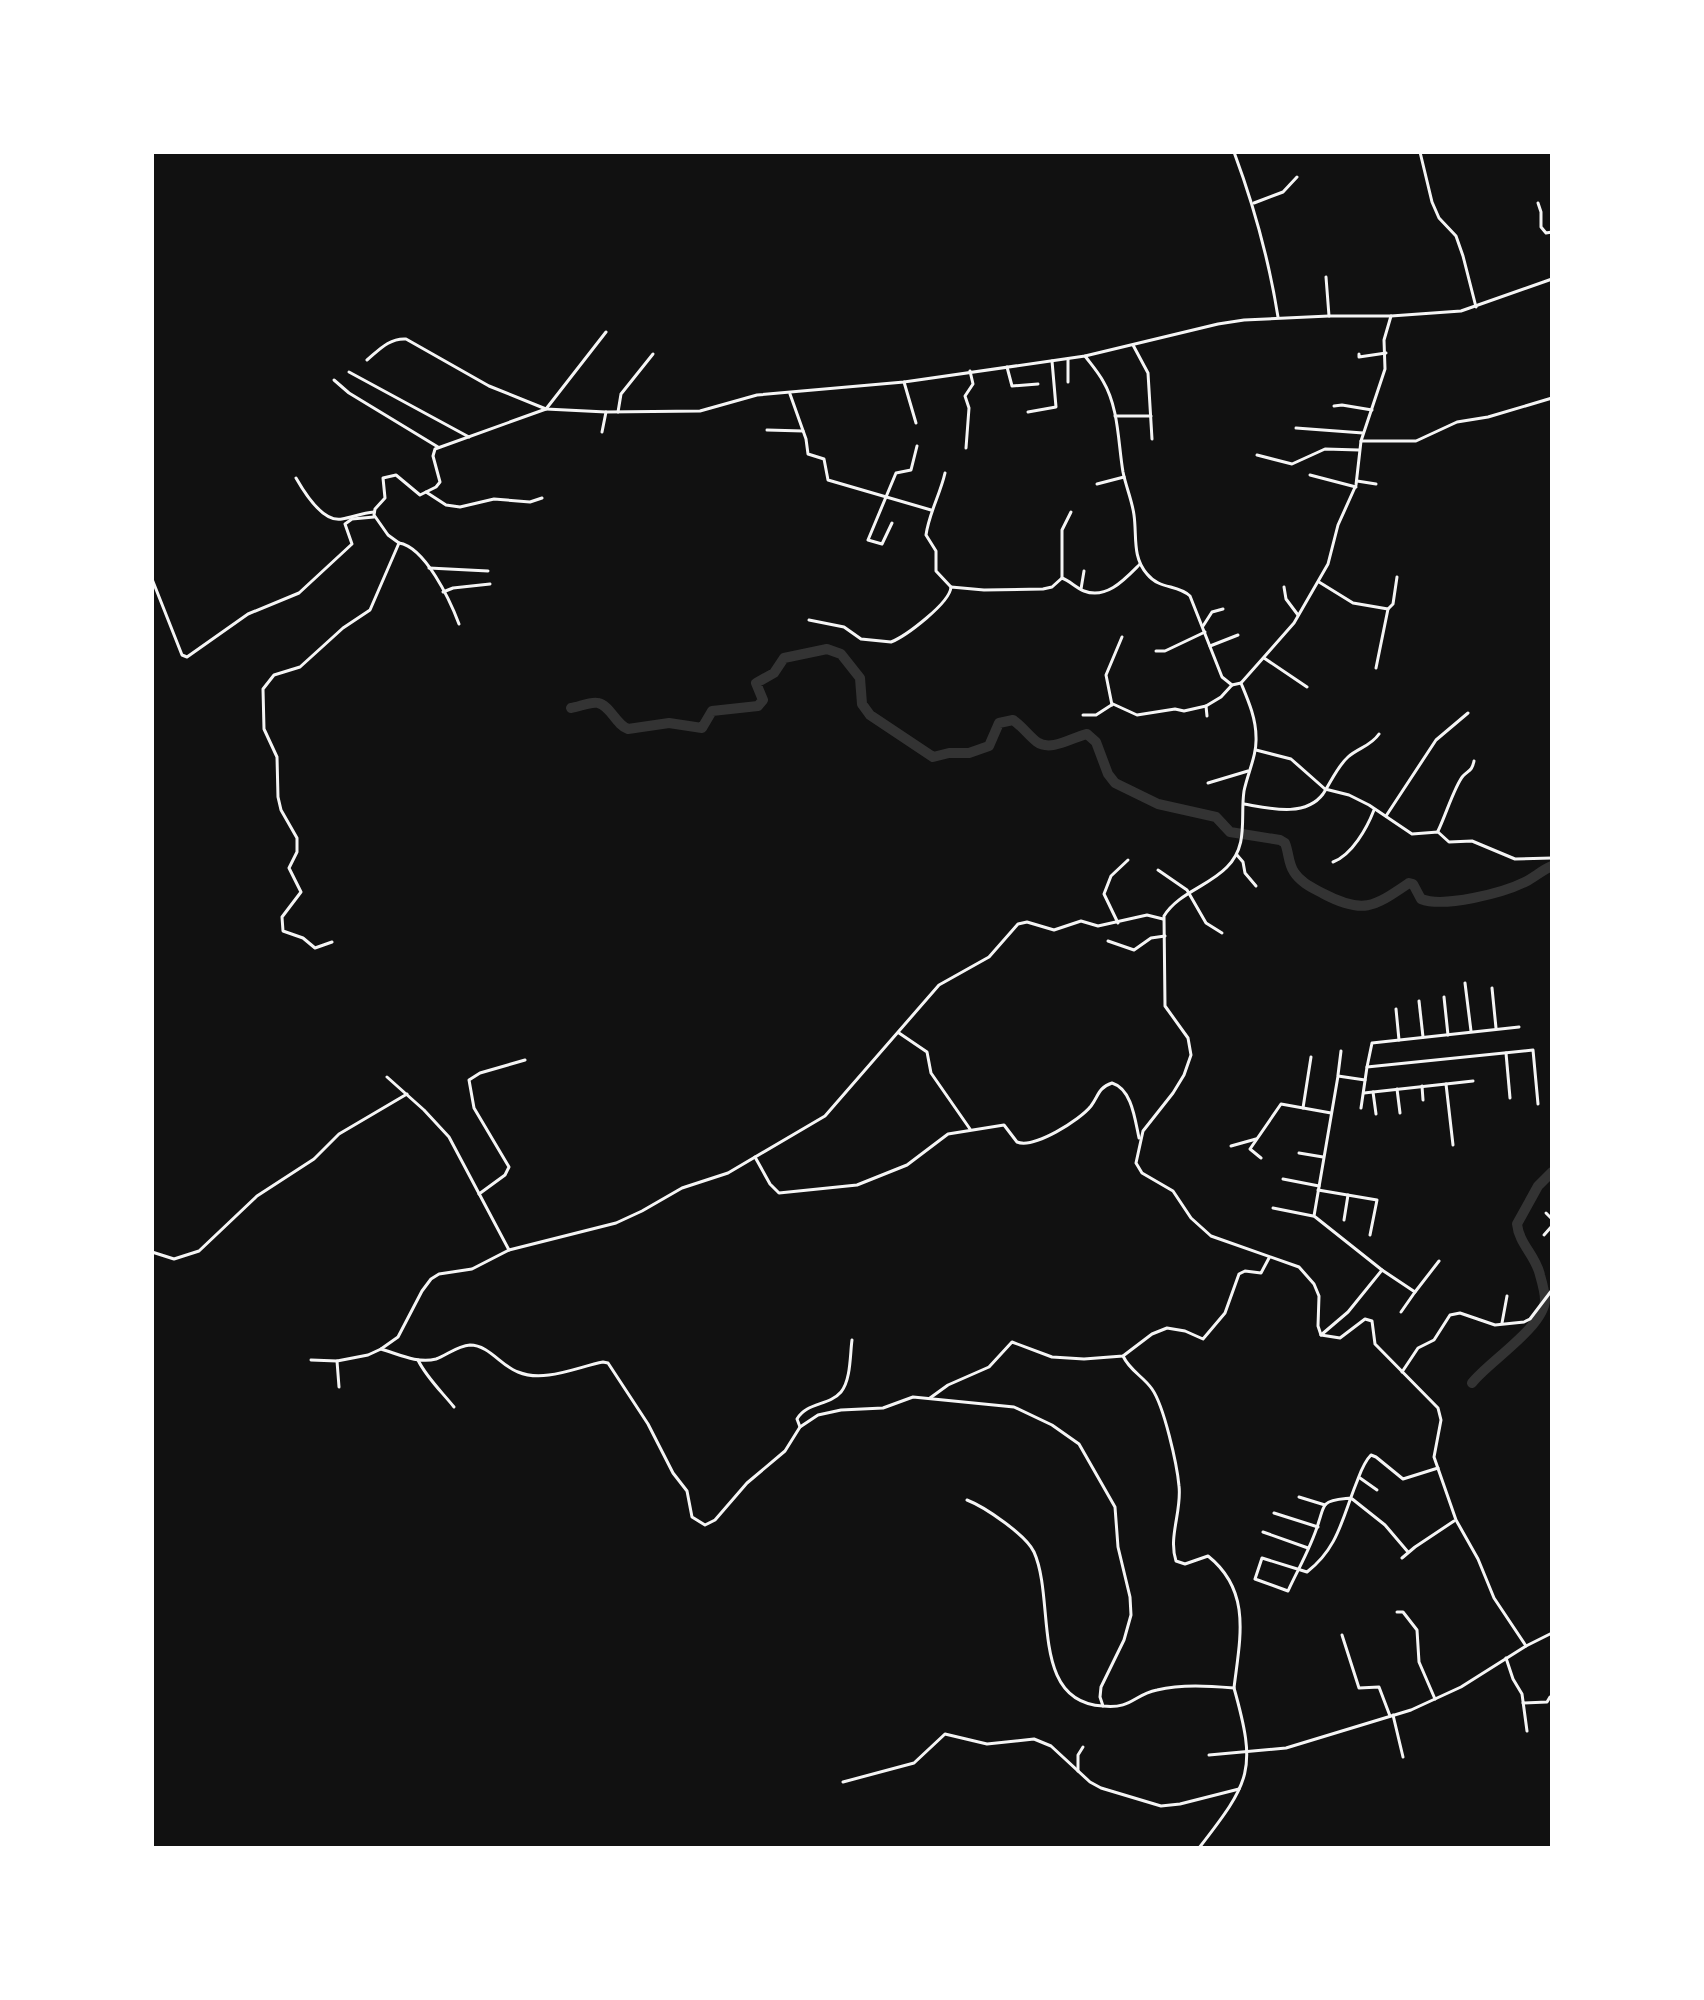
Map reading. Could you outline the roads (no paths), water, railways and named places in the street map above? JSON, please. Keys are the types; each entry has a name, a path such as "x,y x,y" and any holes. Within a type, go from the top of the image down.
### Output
{"street":[{"path":"1234,152 1253,203 1273,281 1278,317"},
{"path":"1420,152 1432,202 1439,218 1456,236 1476,307"},
{"path":"1253,203 1285,190 1297,177"},
{"path":"1538,203 1543,229 1546,233 1552,232"},
{"path":"1326,277 1329,316"},
{"path":"367,360 386,344 406,339 489,386 546,409 700,411 747,397 904,382 1068,359 1218,324 1278,317 1391,316 1461,311 1552,279"},
{"path":"1112,705 1137,715 1206,706 1221,697 1232,685 1241,683 1299,615 1328,564 1341,518 1356,487 1361,441 1385,369 1385,333 1391,316"},
{"path":"152,579 182,655 187,657 248,614 299,593 352,544 345,524 352,519 374,514 384,500 382,480 388,475 401,477 420,495 440,483 433,454 439,448 546,409 606,332"},
{"path":"1133,345 1148,373 1152,439"},
{"path":"1359,354 1359,357 1386,353"},
{"path":"618,412 621,394 653,354"},
{"path":"1085,356 1105,383 1115,416 1124,477 1132,502 1136,552 1140,564 1155,582 1188,594 1222,677 1232,685"},
{"path":"1068,359 1068,382"},
{"path":"1052,361 1056,413"},
{"path":"1007,367 1012,386 1038,384"},
{"path":"966,448 969,406 965,396 973,386 970,371"},
{"path":"349,372 469,437"},
{"path":"334,380 349,393 439,448"},
{"path":"904,382 916,423"},
{"path":"790,394 808,454 824,459 830,481 931,510"},
{"path":"1361,441 1416,441 1457,422 1488,417 1552,398"},
{"path":"1334,406 1372,410"},
{"path":"1028,412 1056,407"},
{"path":"602,432 606,412"},
{"path":"1115,416 1151,416"},
{"path":"1296,428 1363,433"},
{"path":"767,430 803,431"},
{"path":"892,523 882,544 868,540 897,472 911,470 917,446"},
{"path":"1257,455 1292,464 1325,449 1359,450"},
{"path":"945,473 940,495 931,510 927,538 936,551 936,571 951,587 984,590 1052,587 1062,578 1062,530 1071,512"},
{"path":"1310,475 1356,487"},
{"path":"1097,484 1124,477"},
{"path":"296,478 312,500 334,519 341,520 358,513 374,514"},
{"path":"1357,481 1376,484"},
{"path":"426,492 446,505 460,507 494,499 530,502 542,498"},
{"path":"374,514 388,535 416,550 459,624"},
{"path":"332,942 315,948 282,928 284,914 301,892 289,868 296,854 297,838 281,810 277,757 264,729 263,691 274,675 300,667 343,628 370,610 399,543"},
{"path":"1062,578 1091,592 1108,590 1140,564"},
{"path":"429,568 488,571"},
{"path":"1081,589 1084,571"},
{"path":"1376,668 1397,577"},
{"path":"1319,582 1353,603 1388,609"},
{"path":"443,592 490,584"},
{"path":"809,620 839,625 861,639 891,642 943,605 951,594 951,587"},
{"path":"1284,587 1286,599 1299,615"},
{"path":"1203,626 1212,612 1223,609"},
{"path":"1156,651 1165,651 1205,632"},
{"path":"1210,646 1238,635"},
{"path":"1112,705 1106,675 1122,637"},
{"path":"1264,658 1307,687"},
{"path":"1241,683 1254,719 1256,750 1248,771 1241,843 1237,855 1218,875 1169,908 1163,919 1165,1006 1188,1038 1191,1055 1179,1083 1139,1138 1136,1157 1138,1168 1173,1191 1200,1228 1218,1240 1299,1267 1314,1284 1319,1296 1318,1326 1321,1335"},
{"path":"1083,715 1096,715 1112,705"},
{"path":"1206,706 1207,716"},
{"path":"1386,816 1436,740 1468,713"},
{"path":"1244,804 1292,810 1315,801 1346,758 1375,740 1379,734"},
{"path":"1256,750 1291,759 1325,789 1349,795 1375,808 1414,835 1437,832 1449,842 1472,841 1515,859 1552,858"},
{"path":"1437,832 1462,778 1472,770 1474,761"},
{"path":"1208,783 1248,771"},
{"path":"1333,862 1342,858 1357,840 1375,808"},
{"path":"1237,855 1243,862 1245,873 1256,886"},
{"path":"1118,923 1104,894 1111,876 1128,860"},
{"path":"1158,870 1190,893 1206,923 1222,933"},
{"path":"311,1360 337,1361 381,1349 402,1333 431,1279 439,1274 472,1269 509,1250 616,1223 682,1188 728,1173 825,1116 939,985 989,957 1018,924 1027,922 1054,930 1081,921 1098,926 1147,915 1163,919"},
{"path":"1108,941 1134,950 1151,938 1165,936"},
{"path":"1465,983 1472,1032"},
{"path":"1492,988 1496,1029"},
{"path":"1444,997 1448,1035"},
{"path":"1419,1001 1423,1037"},
{"path":"1396,1009 1399,1040"},
{"path":"1361,1108 1372,1043 1519,1027"},
{"path":"899,1033 927,1052 931,1073 971,1130"},
{"path":"1367,1067 1533,1050 1538,1104"},
{"path":"1314,1216 1341,1051"},
{"path":"1506,1053 1510,1098"},
{"path":"1303,1108 1311,1057"},
{"path":"479,1194 505,1175 509,1167 474,1108 469,1080 480,1073 525,1060"},
{"path":"1338,1076 1365,1080"},
{"path":"387,1077 449,1137 509,1250"},
{"path":"1364,1093 1473,1081"},
{"path":"755,1157 770,1184 779,1193 863,1183 902,1167 943,1137 971,1130 1004,1125 1017,1142 1031,1144 1083,1113 1091,1106 1098,1090 1114,1083 1123,1088 1128,1099 1139,1138"},
{"path":"1446,1084 1453,1145"},
{"path":"1422,1086 1423,1100"},
{"path":"1397,1089 1400,1113"},
{"path":"1373,1092 1376,1114"},
{"path":"152,1252 174,1259 199,1251 257,1196 314,1159 339,1134 407,1094"},
{"path":"1261,1158 1250,1149 1281,1104 1331,1113"},
{"path":"1231,1146 1256,1139"},
{"path":"1299,1153 1324,1157"},
{"path":"1283,1179 1377,1200 1370,1235"},
{"path":"1344,1220 1348,1195"},
{"path":"1273,1208 1314,1216 1415,1292"},
{"path":"1546,1213 1552,1219"},
{"path":"1544,1235 1552,1226"},
{"path":"930,1398 948,1385 994,1364 1012,1342 1052,1357 1084,1359 1123,1356 1152,1334 1167,1328 1204,1339 1225,1313 1239,1274 1245,1271 1261,1273 1269,1258"},
{"path":"1401,1312 1439,1261"},
{"path":"1321,1335 1348,1312 1382,1270"},
{"path":"1402,1372 1418,1348 1434,1340 1450,1315 1457,1313 1502,1325 1528,1321 1552,1290"},
{"path":"1502,1325 1507,1296"},
{"path":"1321,1335 1340,1338 1368,1318 1373,1322 1374,1342 1439,1411 1440,1425 1434,1457 1456,1520 1478,1559 1494,1598 1526,1646"},
{"path":"800,1427 797,1419 804,1410 826,1402 842,1391 852,1340"},
{"path":"381,1349 418,1360 435,1359 471,1345 481,1347 511,1369 528,1375 608,1363 648,1424 673,1473 687,1491 692,1517 705,1525 715,1520 747,1483 785,1451 800,1427 812,1418 832,1412 883,1408 913,1397 930,1398 1014,1407 1052,1425 1079,1444 1110,1496 1116,1513 1117,1539 1131,1609 1127,1631 1101,1687 1103,1706"},
{"path":"1123,1356 1129,1367 1150,1386 1163,1413 1180,1494 1174,1545 1176,1561 1185,1564 1208,1556 1223,1572 1238,1599 1241,1615 1234,1688 1248,1752 1246,1772 1227,1813 1199,1848"},
{"path":"418,1360 424,1374 439,1386 454,1407"},
{"path":"337,1361 339,1387"},
{"path":"1325,1505 1318,1527 1298,1569 1288,1591 1255,1579 1262,1558 1298,1569 1311,1570 1316,1561 1326,1555 1339,1533 1359,1477 1371,1455 1403,1479 1438,1468"},
{"path":"1359,1477 1377,1490"},
{"path":"1299,1497 1325,1505 1351,1498"},
{"path":"1351,1498 1385,1525 1408,1552"},
{"path":"967,1500 1012,1529 1032,1548 1041,1580 1058,1679 1075,1699 1088,1704 1124,1706 1152,1691 1168,1688 1234,1688"},
{"path":"1274,1513 1318,1527"},
{"path":"1402,1558 1456,1520"},
{"path":"1263,1532 1308,1548"},
{"path":"1397,1612 1403,1612 1417,1630 1419,1662 1435,1699"},
{"path":"1209,1755 1286,1748 1392,1715 1471,1681 1552,1633"},
{"path":"1342,1635 1359,1688 1379,1687 1392,1715 1403,1757"},
{"path":"1506,1658 1523,1703 1527,1731"},
{"path":"1523,1703 1547,1702 1550,1697"},
{"path":"843,1782 914,1763 945,1734 987,1744 1034,1739 1051,1746 1090,1782 1110,1792 1161,1806 1239,1789"},
{"path":"1078,1771 1078,1755 1083,1747"}],"waterway":[{"path":"571,708 598,703 628,729 669,723 702,728 712,711 758,706 763,700 756,683 774,673 784,658 827,649 841,654 860,678 862,704 870,715 933,757 969,753 989,746 999,723 1013,720 1043,745 1055,745 1087,734 1096,742 1108,774 1115,783 1158,804 1216,817 1230,832 1280,840 1285,843 1292,869 1300,879 1324,894 1349,904 1360,906 1378,902 1409,883 1413,884 1421,899 1444,902 1473,898 1515,886 1552,866"},
{"path":"1472,1383 1525,1333 1542,1310 1545,1297 1540,1275 1517,1224 1538,1186 1552,1172"}]}
